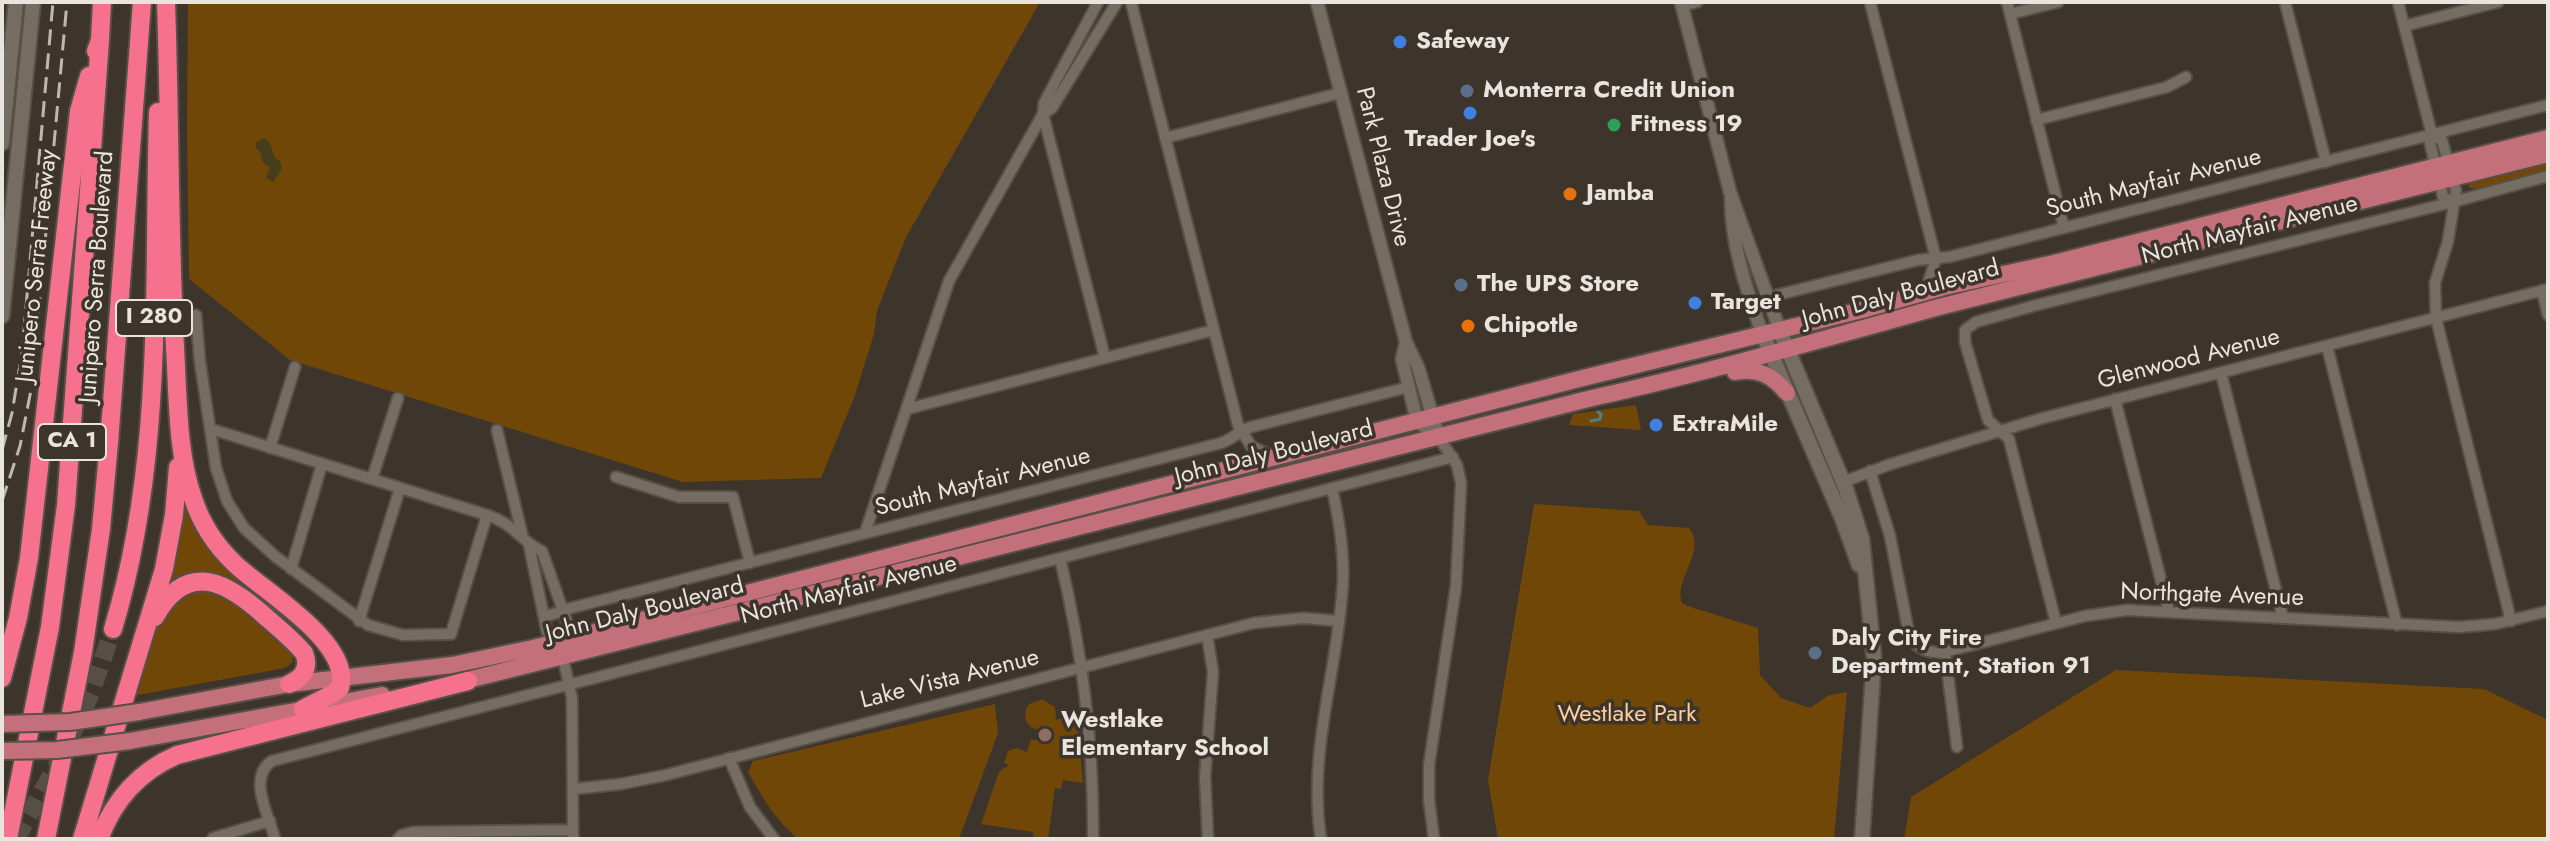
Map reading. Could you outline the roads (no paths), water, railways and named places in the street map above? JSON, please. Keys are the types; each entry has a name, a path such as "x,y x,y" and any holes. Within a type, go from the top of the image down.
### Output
{"highway":[{"name":"Junipero Serra Freeway","path":"2,678 18,618 30,548 79,111 100,40 102,2"},
{"name":"Junipero Serra Boulevard","path":"46,839 79,672 101,529 142,2"},
{"path":"164,2 172,282 186,473 203,523 216,542 236,565 324,640 337,660 342,678 340,688 303,709"},
{"name":"I 280","path":"113,629 136,541 150,438 164,2"},
{"name":"Junipero Serra Boulevard","path":"8,839 42,669 66,505 100,40"},
{"path":"82,839 164,569 173,527 178,468 177,377"},
{"path":"125,698 160,608 179,589 202,582 221,585 239,594 302,650 306,660 305,671 289,684"},
{"path":"99,839 114,806 130,786 152,768 177,755 468,681"}],"main road":[{"path":"2,143 16,2"},
{"path":"2,316 33,2"},
{"name":"John Daly Boulevard","path":"2,751 72,749 130,741 468,681 1779,352 2444,172 2548,138"},
{"name":"John Daly Boulevard","path":"2,724 70,722 289,684 452,665 1925,292 2444,172 2548,154"},
{"path":"1780,331 1779,352 1787,393 1842,518 1864,581"},
{"path":"1763,335 1779,352 1843,482 1860,531 1874,658 1862,839"},
{"path":"1640,388 1668,390 1747,370 1771,377 1787,393"},
{"path":"1821,472 1843,482"},
{"path":"1842,518 1840,491 1843,482"}],"street":[{"path":"1098,2 1044,103 1043,114 1105,358"},
{"path":"865,533 949,281 1043,114 1052,108 1117,2"},
{"path":"1131,2 1240,430 1251,446 1274,457"},
{"name":"Park Plaza Drive","path":"1317,2 1406,342 1418,367 1424,419"},
{"path":"1697,2 1682,4 1730,192 1780,331"},
{"path":"1870,2 1936,259 1925,292"},
{"path":"2007,2 2064,228"},
{"path":"2010,14 2058,2"},
{"path":"2285,2 2326,162"},
{"path":"2398,2 2432,135 2430,143 2444,172 2443,197 2453,202 2448,241 2435,283 2436,318 2511,621"},
{"path":"2404,26 2498,2"},
{"path":"2036,120 2167,87 2186,77"},
{"path":"1165,138 1340,93"},
{"name":"South Mayfair Avenue","path":"1769,297 2064,228 2548,105"},
{"name":"North Mayfair Avenue","path":"1999,431 1988,420 1965,342 1965,330 1976,322 2548,176"},
{"path":"1730,192 1731,218 1744,275 1763,335"},
{"path":"2545,290 2548,315"},
{"name":"Glenwood Avenue","path":"1843,482 1999,431 2115,399 2545,290"},
{"path":"196,315 200,362 220,485 235,515 255,539 359,621 403,635 451,634 487,515"},
{"path":"907,409 1214,330"},
{"name":"Park Plaza Drive","path":"1406,342 1402,359 1409,387 1424,419 1439,438"},
{"path":"2327,346 2397,625"},
{"path":"270,448 295,367"},
{"path":"2221,373 2283,618"},
{"name":"South Mayfair Avenue","path":"544,617 1221,443 1240,430 1409,387"},
{"path":"372,479 398,398"},
{"path":"2115,399 2169,612"},
{"path":"211,429 487,515 507,523 542,551 567,622 559,640 572,698 573,834 413,832 398,839"},
{"path":"497,430 547,632 559,640"},
{"path":"1999,431 2009,439 2056,623"},
{"path":"1434,839 1429,765 1453,609 1461,483 1457,465 1439,438"},
{"name":"North Mayfair Avenue","path":"270,821 260,784 261,772 268,763 293,754 1453,457"},
{"path":"291,569 322,464"},
{"path":"1870,471 1895,558 1909,634 1918,647 1945,652 1957,747"},
{"path":"616,477 679,497 733,497 750,563"},
{"path":"359,621 400,488"},
{"path":"1321,839 1317,796 1318,756 1343,585 1340,526 1332,488"},
{"path":"1060,558 1082,667 1092,760 1093,839"},
{"name":"Northgate Avenue","path":"1945,652 2106,612 2169,612 2459,627 2511,621 2548,611"},
{"name":"Lake Vista Avenue","path":"573,789 644,780 1271,620 1304,618 1338,621"},
{"path":"1207,635 1213,672 1205,767 1208,839"},
{"path":"729,758 746,800 774,839"},
{"path":"213,838 270,821 275,839"}],"waterway":[{"path":"1591,421 1600,419 1598,412"}],"tunnel":[{"path":"72,734 91,693 113,629"},
{"path":"16,839 59,761"}],"railway":[{"path":"2,450 22,352 53,2"},
{"path":"2,501 20,446 32,385 67,2"}],"place":[{"name":"Safeway","path":"1400,42"},
{"name":"Monterra Credit Union","path":"1467,91"},
{"name":"Trader Joe's","path":"1470,113"},
{"name":"Fitness 19","path":"1614,125"},
{"name":"Jamba","path":"1570,194"},
{"name":"The UPS Store","path":"1461,285"},
{"name":"Target","path":"1695,303"},
{"name":"Chipotle","path":"1468,326"},
{"name":"ExtraMile","path":"1656,425"},
{"name":"Daly City Fire Department, Station 91","path":"1815,653"},
{"name":"Westlake Elementary School","path":"1045,735"}],"park label":[{"name":"Westlake Park","path":"1627,715"}]}
